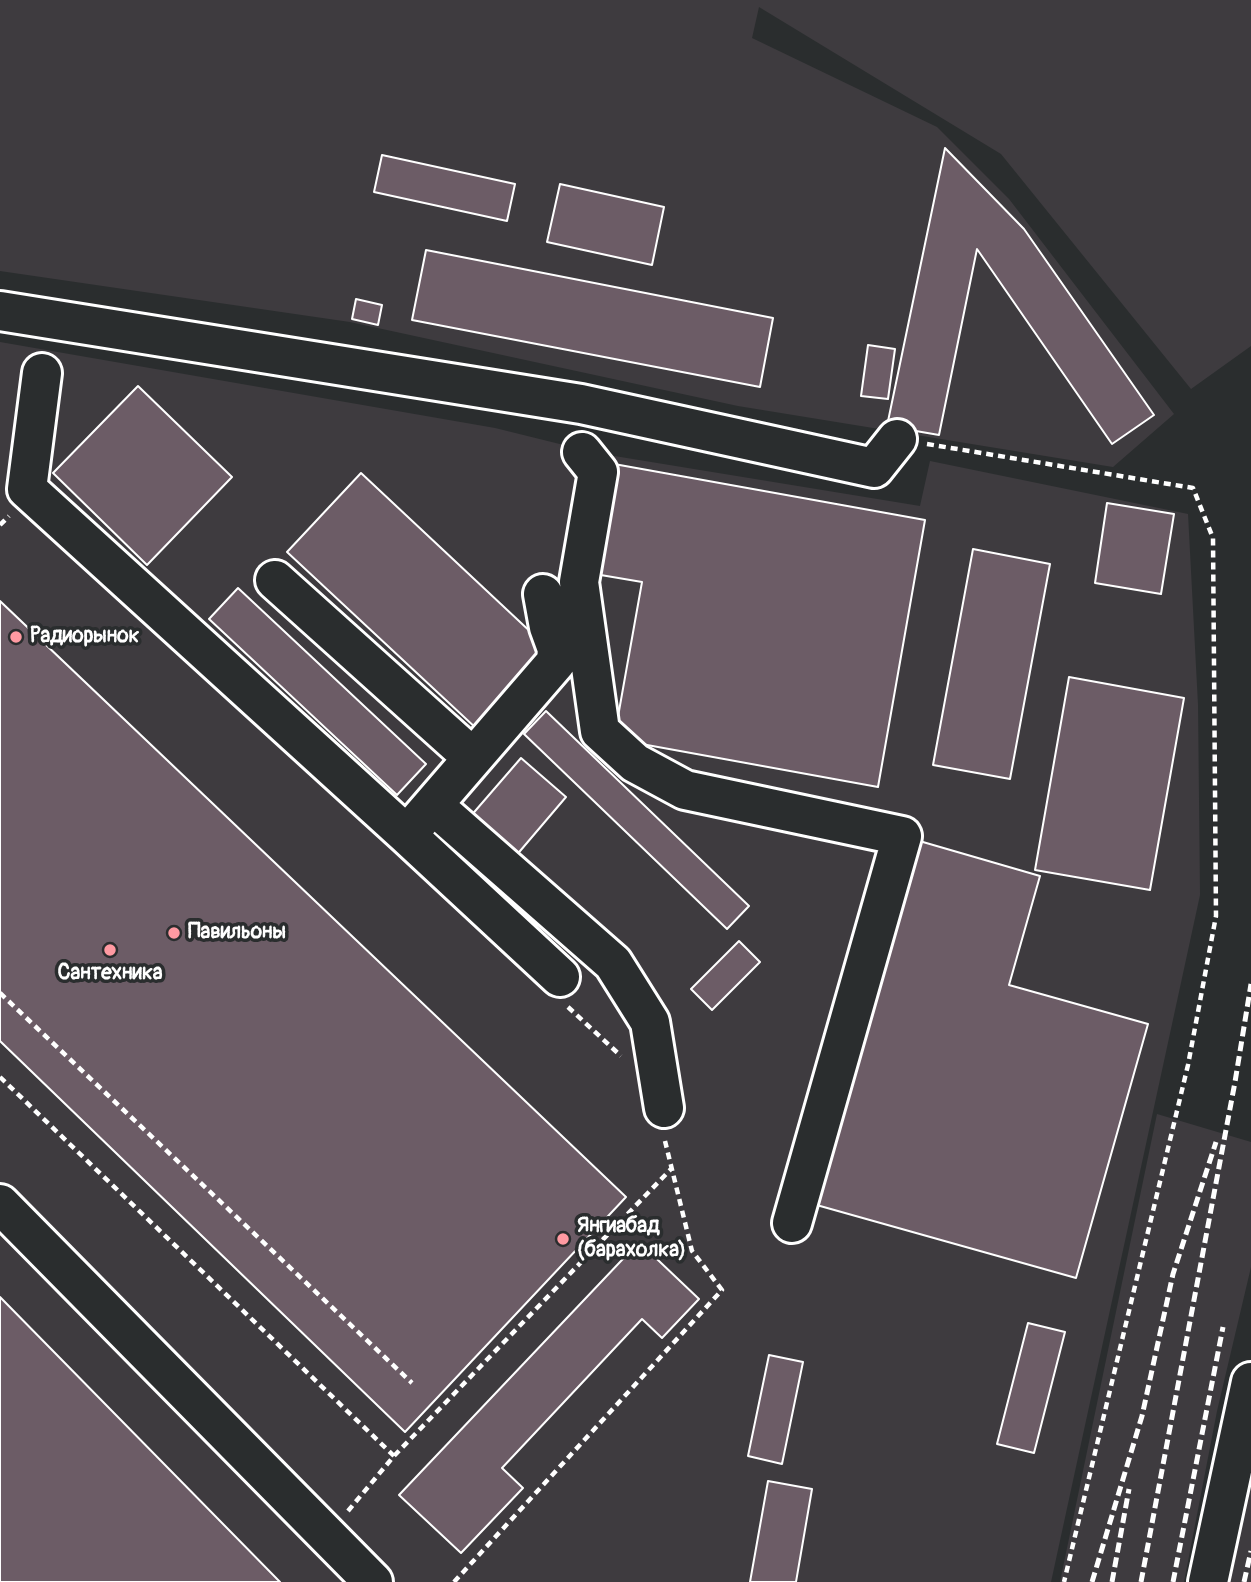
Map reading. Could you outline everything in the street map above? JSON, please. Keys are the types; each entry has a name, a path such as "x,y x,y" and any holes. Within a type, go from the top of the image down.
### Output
{"street":[{"path":"0,311 581,404 874,468 897,439"},
{"path":"42,373 27,489 407,835 559,988"},
{"path":"582,452 598,471 579,582 600,731 635,764 685,790 902,836 792,1223"},
{"path":"275,580 473,758"},
{"path":"407,835 556,662 557,649 549,627 543,594"},
{"path":"433,805 612,963 650,1022 663,1120"},
{"path":"0,1204 373,1582"},
{"path":"1209,1582 1251,1382"}],"path":[{"path":"897,439 1193,488 1213,538 1216,916 1188,1065 1064,1582"},
{"path":"559,988 630,1064"},
{"path":"0,993 412,1383"},
{"path":"0,1077 394,1457"},
{"path":"454,1582 722,1290 692,1251 671,1169 663,1120"},
{"path":"327,1536 394,1457 671,1169"}],"shaded area":[{"path":"0,0 1251,0 1251,346 1191,389 1001,154 759,7 752,38 937,127 1009,199 1174,414 1113,467 738,406 350,322 0,271"},
{"name":"Янгиабад (барахолка)","path":"0,342 495,428 596,453 920,506 930,461 1188,514 1198,705 1200,895 1051,1582 0,1582"},
{"path":"1157,1114 1251,1142 1251,1267 1217,1411 1184,1582 1060,1582"},
{"path":"1251,1478 1251,1582 1227,1582"}],"building":[{"path":"945,148 1024,229 1154,415 1112,444 977,249 939,435 887,426"},
{"path":"382,155 515,184 507,221 374,192"},
{"path":"560,184 664,207 652,265 547,242"},
{"path":"426,250 773,318 760,387 412,320"},
{"path":"356,299 382,305 378,325 352,319"},
{"path":"868,345 895,349 888,399 861,396"},
{"path":"138,386 232,477 147,565 53,473"},
{"path":"603,462 925,520 878,787 614,739 642,582 583,572"},
{"path":"361,473 551,651 478,730 287,552"},
{"path":"1107,503 1174,514 1161,594 1095,583"},
{"path":"973,549 1050,564 1010,779 933,765"},
{"path":"238,588 426,764 397,795 209,619"},
{"name":"Павильоны","path":"0,601 626,1197 405,1432 0,1041"},
{"path":"1069,677 1184,698 1150,890 1035,870"},
{"path":"546,711 749,906 727,929 524,734"},
{"path":"521,758 566,797 509,864 463,825"},
{"path":"916,840 1040,876 1009,985 1148,1024 1076,1278 813,1204"},
{"path":"739,941 760,962 712,1010 691,989"},
{"path":"639,1242 699,1299 662,1338 642,1319 502,1468 523,1488 461,1553 399,1495"},
{"path":"0,1297 280,1582 0,1582"},
{"path":"1028,1323 1065,1332 1034,1453 997,1444"},
{"path":"769,1355 803,1362 782,1464 748,1456"},
{"path":"768,1481 812,1489 796,1582 750,1582"}],"railway":[{"path":"1141,1582 1251,984"},
{"path":"1092,1582 1142,1416 1173,1274 1216,1142"},
{"path":"1173,1582 1223,1327"},
{"path":"1112,1582 1129,1489"},
{"path":"1244,1582 1251,1551"}],"place":[{"name":"Радиорынок","path":"16,637"},
{"name":"Павильоны","path":"174,933"},
{"name":"Сантехника","path":"110,950"},
{"name":"Янгиабад (барахолка)","path":"563,1239"}]}
